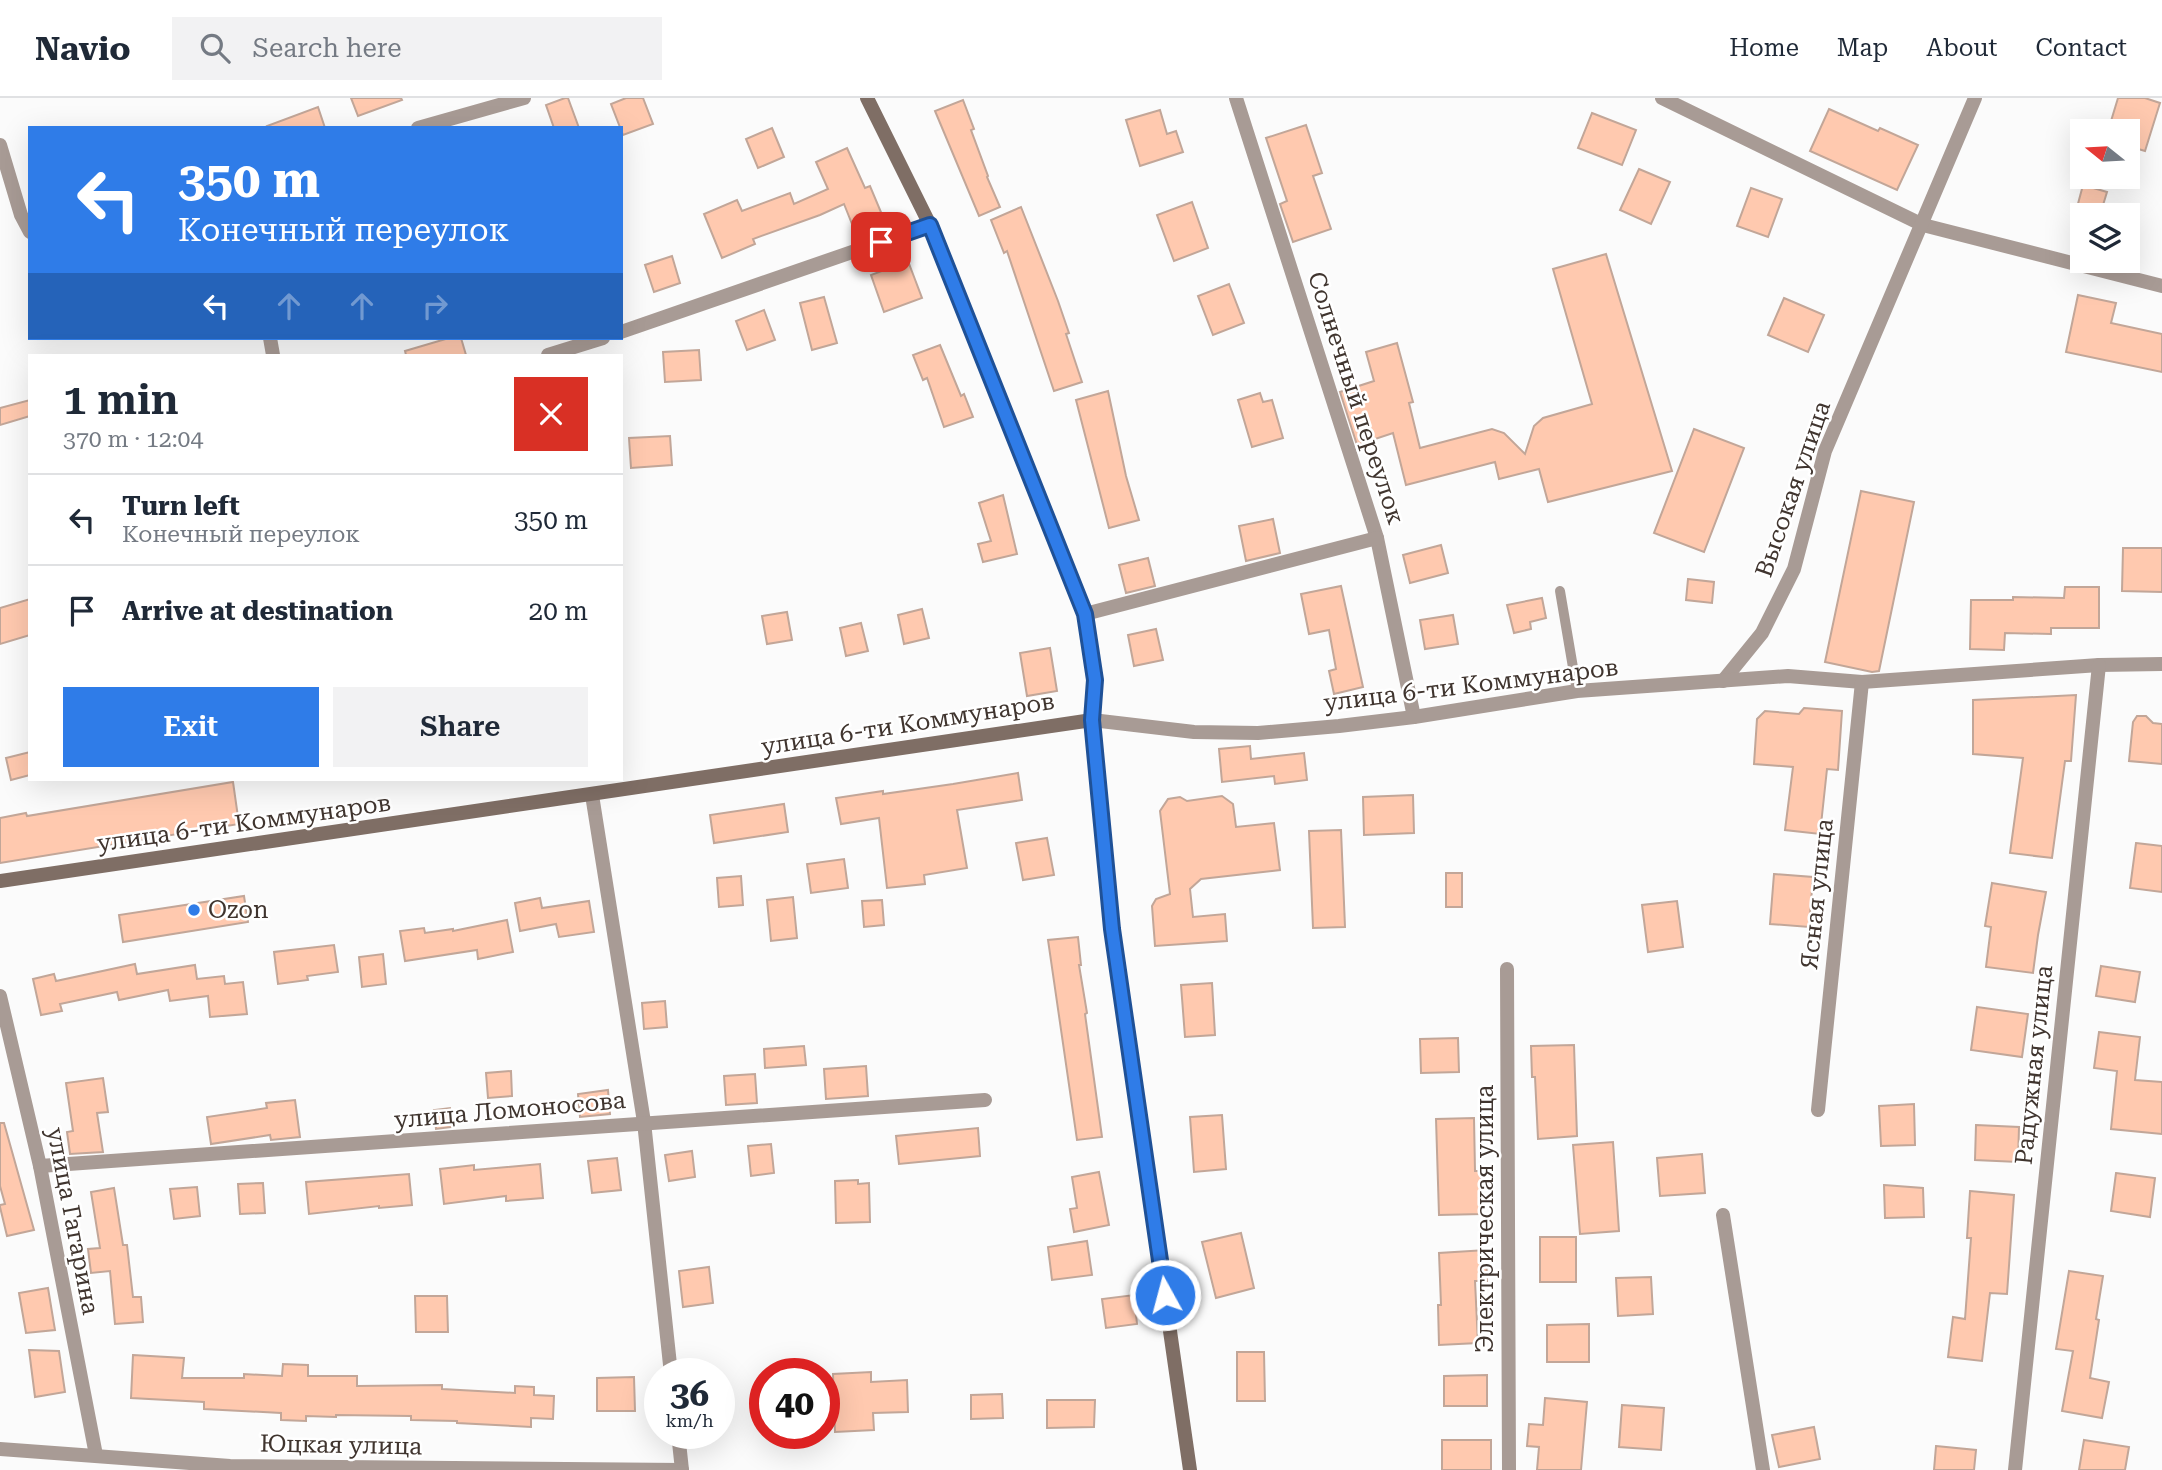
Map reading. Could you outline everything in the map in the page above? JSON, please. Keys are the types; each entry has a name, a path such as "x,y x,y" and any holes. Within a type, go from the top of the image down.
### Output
{"main road":[{"path":"867,98 930,225 1085,614 1095,680 1092,720 1112,929 1190,1470"},
{"name":"улица 6-ти Коммунаров","path":"0,881 1092,720"}],"street":[{"path":"425,126 524,98"},
{"name":"Солнечный переулок","path":"1236,98 1377,538 1414,717"},
{"path":"1662,98 1923,225 2162,286"},
{"name":"Высокая улица","path":"1723,681 1762,633 1794,569 1825,451 1975,98"},
{"path":"0,145 20,215 28,229"},
{"path":"623,331 930,225"},
{"path":"551,354 597,340"},
{"path":"1085,614 1377,538"},
{"name":"улица 6-ти Коммунаров","path":"1092,720 1194,732 1258,733 1414,717 1577,691 1788,676 1862,682 2099,665 2162,664"},
{"name":"Радужная улица","path":"2015,1470 2099,665"},
{"name":"Ясная улица","path":"1818,1110 1862,682"},
{"path":"592,795 644,1122 669,1358"},
{"name":"Электрическая улица","path":"1507,969 1509,1470"},
{"name":"улица Гагарина","path":"0,996 40,1166 96,1455"},
{"name":"улица Ломоносова","path":"40,1166 985,1100"},
{"path":"1723,1215 1762,1470"},
{"name":"Юцкая улица","path":"0,1449 230,1468 682,1470"},
{"path":"680,1449 682,1470"}],"lane":[{"path":"1560,591 1577,691"}],"building":[{"path":"351,98 401,98 402,100 358,116"},
{"path":"568,98 578,126 553,126 546,105"},
{"path":"626,98 643,98 653,124 623,135 623,126 620,126 611,104"},
{"path":"2118,98 2145,98 2160,103 2145,151 2140,150 2140,119 2112,119"},
{"path":"963,100 987,177 1000,207 979,216 935,111"},
{"path":"318,107 324,126 267,126"},
{"path":"1829,109 1918,145 1897,190 1810,151"},
{"path":"1160,110 1167,134 1176,131 1183,152 1140,166 1126,120"},
{"path":"1592,113 1636,130 1622,165 1578,148"},
{"path":"1306,125 1322,173 1313,176 1331,229 1293,242 1280,204 1287,201 1266,138"},
{"path":"772,128 784,157 758,168 746,139"},
{"path":"847,148 865,188 870,186 883,217 854,229 844,204 753,239 755,244 722,258 704,214 737,200 742,211 790,193 794,204 828,189 816,162"},
{"path":"1639,169 1670,182 1651,224 1620,210"},
{"path":"1751,188 1782,199 1768,237 1737,226"},
{"path":"2082,189 2107,192 2104,203 2078,203"},
{"path":"1192,202 1208,248 1174,261 1157,215"},
{"path":"1021,207 1058,301 1082,382 1054,391 1007,251 1004,253 991,220"},
{"path":"1606,254 1672,471 1548,502 1539,469 1499,479 1495,462 1406,485 1393,433 1357,445 1340,392 1374,381 1366,352 1397,343 1413,402 1409,403 1420,448 1492,429 1504,433 1525,454 1534,426 1543,418 1592,404 1553,269"},
{"path":"672,256 680,283 654,292 645,265"},
{"path":"908,261 922,298 884,312 871,275"},
{"path":"1229,284 1244,323 1213,335 1198,296"},
{"path":"2078,295 2116,303 2111,323 2162,334 2162,372 2066,352"},
{"path":"824,297 837,343 812,350 800,303"},
{"path":"1784,298 1824,315 1808,352 1768,335"},
{"path":"764,310 775,340 747,350 736,321"},
{"path":"442,340 462,340 466,354 406,354 405,351"},
{"path":"940,345 961,396 964,394 973,417 944,427 927,378 923,380 913,355"},
{"path":"699,350 701,380 665,382 663,352"},
{"path":"1108,391 1126,476 1139,520 1109,528 1076,400"},
{"path":"1260,393 1263,402 1272,400 1283,438 1252,447 1238,400"},
{"path":"28,401 28,417 0,425 0,408"},
{"path":"1694,429 1744,448 1704,552 1654,533"},
{"path":"670,436 672,465 631,468 629,438"},
{"path":"1861,491 1914,502 1879,671 1872,672 1825,662"},
{"path":"1003,495 1017,554 983,562 978,544 991,541 979,503"},
{"path":"1273,519 1280,553 1246,561 1239,526"},
{"path":"1441,545 1448,573 1410,583 1403,555"},
{"path":"2123,548 2162,548 2162,592 2122,591"},
{"path":"1148,558 1155,586 1126,593 1119,565"},
{"path":"1688,579 1714,582 1712,603 1686,600"},
{"path":"1341,586 1363,687 1334,694 1329,671 1336,669 1329,630 1309,634 1301,594"},
{"path":"2065,587 2099,587 2099,628 2051,628 2051,634 2005,633 2004,650 1970,649 1971,600 2064,598"},
{"path":"1542,598 1546,618 1530,622 1531,629 1514,633 1507,605"},
{"path":"28,600 28,636 0,644 0,608"},
{"path":"922,609 929,638 904,644 898,615"},
{"path":"787,612 792,640 767,644 762,616"},
{"path":"1453,615 1458,644 1425,649 1420,620"},
{"path":"861,623 868,651 846,656 840,628"},
{"path":"1156,629 1163,660 1134,666 1128,635"},
{"path":"1050,648 1057,691 1027,696 1020,653"},
{"path":"2076,695 2071,761 2065,761 2052,858 2010,853 2023,758 1973,754 1973,700"},
{"path":"1804,708 1842,711 1838,770 1827,769 1820,834 1785,830 1793,767 1754,764 1757,719 1765,711 1799,714"},
{"path":"2137,716 2146,716 2153,723 2162,724 2162,764 2129,761 2133,722"},
{"path":"1250,746 1251,759 1304,753 1307,780 1275,784 1274,776 1222,782 1219,749"},
{"path":"28,752 28,776 11,780 6,758"},
{"path":"1018,773 1022,800 957,810 967,868 924,875 925,884 887,888 879,818 841,824 836,798 883,791 883,794"},
{"path":"233,782 239,824 0,863 0,818 26,813 27,816"},
{"path":"1413,795 1414,833 1364,835 1363,797"},
{"path":"1222,796 1233,804 1236,827 1274,823 1280,870 1201,879 1190,889 1193,917 1225,914 1227,941 1155,946 1152,906 1156,899 1170,894 1160,811 1168,799 1180,797 1187,801"},
{"path":"784,804 788,832 714,843 710,815"},
{"path":"1341,830 1345,927 1313,928 1309,831"},
{"path":"1047,838 1054,875 1023,880 1016,843"},
{"path":"2136,843 2162,846 2162,892 2130,888"},
{"path":"844,859 848,888 811,893 807,864"},
{"path":"1446,873 1462,873 1462,907 1446,907"},
{"path":"1774,874 1813,877 1809,927 1770,924"},
{"path":"741,876 743,905 719,907 717,878"},
{"path":"1992,883 2046,892 2033,973 1986,967 1991,927 1985,926"},
{"path":"244,896 248,922 123,942 119,915"},
{"path":"793,897 797,938 771,941 767,900"},
{"path":"540,898 542,908 589,901 594,932 559,937 556,924 520,931 515,903"},
{"path":"882,900 884,925 864,927 862,901"},
{"path":"1677,901 1683,947 1648,952 1642,905"},
{"path":"507,920 513,952 478,959 477,950 405,961 400,931 424,928 425,933 453,931"},
{"path":"1078,937 1079,965 1102,1137 1077,1140 1048,940"},
{"path":"334,945 338,972 307,976 308,980 278,984 274,952"},
{"path":"383,954 386,984 362,987 359,957"},
{"path":"135,964 137,974 195,965 197,979 224,976 225,984 243,982 247,1014 210,1017 208,996 170,1001 168,990 119,1000 117,992 60,1004 62,1011 41,1015 33,979 54,974 56,981"},
{"path":"2101,966 2140,972 2135,1002 2096,996"},
{"path":"1212,983 1215,1035 1185,1037 1181,985"},
{"path":"665,1001 667,1027 644,1029 642,1003"},
{"path":"1977,1007 2028,1014 2022,1057 1971,1050"},
{"path":"2099,1032 2140,1037 2135,1080 2162,1082 2162,1134 2111,1129 2117,1071 2094,1068"},
{"path":"1458,1038 1459,1072 1421,1073 1420,1039"},
{"path":"1574,1045 1577,1136 1538,1139 1531,1046"},
{"path":"804,1046 806,1065 765,1068 764,1049"},
{"path":"866,1066 868,1096 826,1099 824,1069"},
{"path":"511,1071 512,1096 488,1098 486,1073"},
{"path":"755,1074 757,1103 726,1105 724,1076"},
{"path":"103,1078 108,1112 97,1113 103,1152 70,1154 67,1132 73,1131 66,1083"},
{"path":"608,1090 610,1114 580,1117 578,1094"},
{"path":"295,1100 300,1137 271,1140 270,1135 211,1144 207,1117 267,1108 266,1103"},
{"path":"1914,1104 1915,1145 1881,1146 1879,1106"},
{"path":"450,1108 452,1127 436,1129 434,1110"},
{"path":"1222,1115 1226,1169 1194,1172 1190,1117"},
{"path":"1474,1118 1475,1171 1481,1171 1482,1214 1439,1215 1436,1119"},
{"path":"0,1123 4,1123 34,1230 7,1236 0,1207 5,1204 0,1186"},
{"path":"1976,1125 2019,1127 2018,1162 1975,1160"},
{"path":"978,1128 980,1156 899,1164 896,1136"},
{"path":"1613,1142 1619,1231 1580,1234 1573,1145"},
{"path":"771,1144 774,1173 751,1176 748,1146"},
{"path":"692,1151 695,1177 669,1181 665,1155"},
{"path":"1702,1154 1705,1193 1660,1196 1657,1158"},
{"path":"617,1158 621,1190 592,1193 588,1161"},
{"path":"540,1164 543,1198 506,1201 506,1196 444,1204 440,1169 474,1165 474,1170"},
{"path":"1099,1172 1109,1225 1074,1232 1070,1209 1077,1208 1072,1177"},
{"path":"2116,1173 2155,1178 2150,1217 2111,1211"},
{"path":"409,1174 412,1205 309,1214 306,1182"},
{"path":"858,1180 858,1184 869,1183 870,1222 836,1223 835,1181"},
{"path":"263,1183 265,1213 240,1214 238,1184"},
{"path":"1884,1185 1923,1188 1924,1217 1885,1218"},
{"path":"197,1187 200,1216 174,1219 170,1189"},
{"path":"114,1188 123,1245 127,1245 133,1297 141,1297 143,1322 115,1324 110,1271 91,1273 88,1249 100,1248 91,1192"},
{"path":"1970,1191 2014,1195 2007,1294 1990,1293 1982,1361 1948,1357 1953,1317 1965,1319 1971,1238 1967,1238"},
{"path":"1241,1233 1254,1288 1216,1298 1202,1242"},
{"path":"1540,1237 1576,1237 1576,1282 1540,1282"},
{"path":"1087,1241 1092,1275 1052,1280 1048,1247"},
{"path":"1486,1250 1487,1281 1475,1281 1478,1343 1439,1345 1439,1253"},
{"path":"709,1267 713,1303 683,1307 679,1271"},
{"path":"2069,1271 2103,1276 2090,1378 2109,1382 2102,1418 2062,1411 2073,1351 2056,1349"},
{"path":"1651,1277 1653,1314 1618,1316 1616,1278"},
{"path":"48,1288 55,1330 26,1333 19,1293"},
{"path":"1134,1295 1137,1324 1106,1328 1102,1299"},
{"path":"415,1296 447,1296 448,1332 416,1332"},
{"path":"1589,1324 1589,1362 1547,1362 1547,1325"},
{"path":"29,1350 59,1351 65,1392 35,1397"},
{"path":"1237,1352 1264,1352 1265,1401 1237,1401"},
{"path":"133,1355 184,1358 182,1378 244,1378 244,1374 282,1376 283,1364 308,1365 308,1376 357,1376 357,1386 442,1385 442,1389 515,1393 515,1386 534,1387 534,1395 554,1396 553,1419 531,1418 531,1427 411,1420 411,1416 336,1415 306,1416 306,1421 281,1420 281,1413 204,1409 204,1402 131,1398"},
{"path":"871,1372 871,1382 907,1380 908,1412 873,1413 874,1430 840,1432 840,1374"},
{"path":"1487,1375 1487,1406 1444,1406 1444,1376"},
{"path":"634,1377 635,1411 597,1411 597,1378"},
{"path":"1002,1394 1003,1418 971,1419 971,1395"},
{"path":"1545,1398 1587,1402 1581,1470 1537,1470 1539,1447 1527,1446 1529,1424 1543,1425"},
{"path":"1047,1400 1095,1400 1094,1427 1047,1428"},
{"path":"1622,1405 1664,1408 1661,1450 1619,1447"},
{"path":"1814,1427 1820,1459 1779,1467 1772,1435"},
{"path":"1442,1440 1491,1440 1491,1470 1442,1470"},
{"path":"2084,1440 2129,1447 2125,1470 2079,1470"},
{"path":"1936,1446 1976,1450 1974,1470 1934,1470"}],"place":[{"name":"Ozon","path":"194,910"}],"route":[{"path":"881,242 930,225 1085,614 1095,680 1092,720 1112,929 1165,1295"}]}
